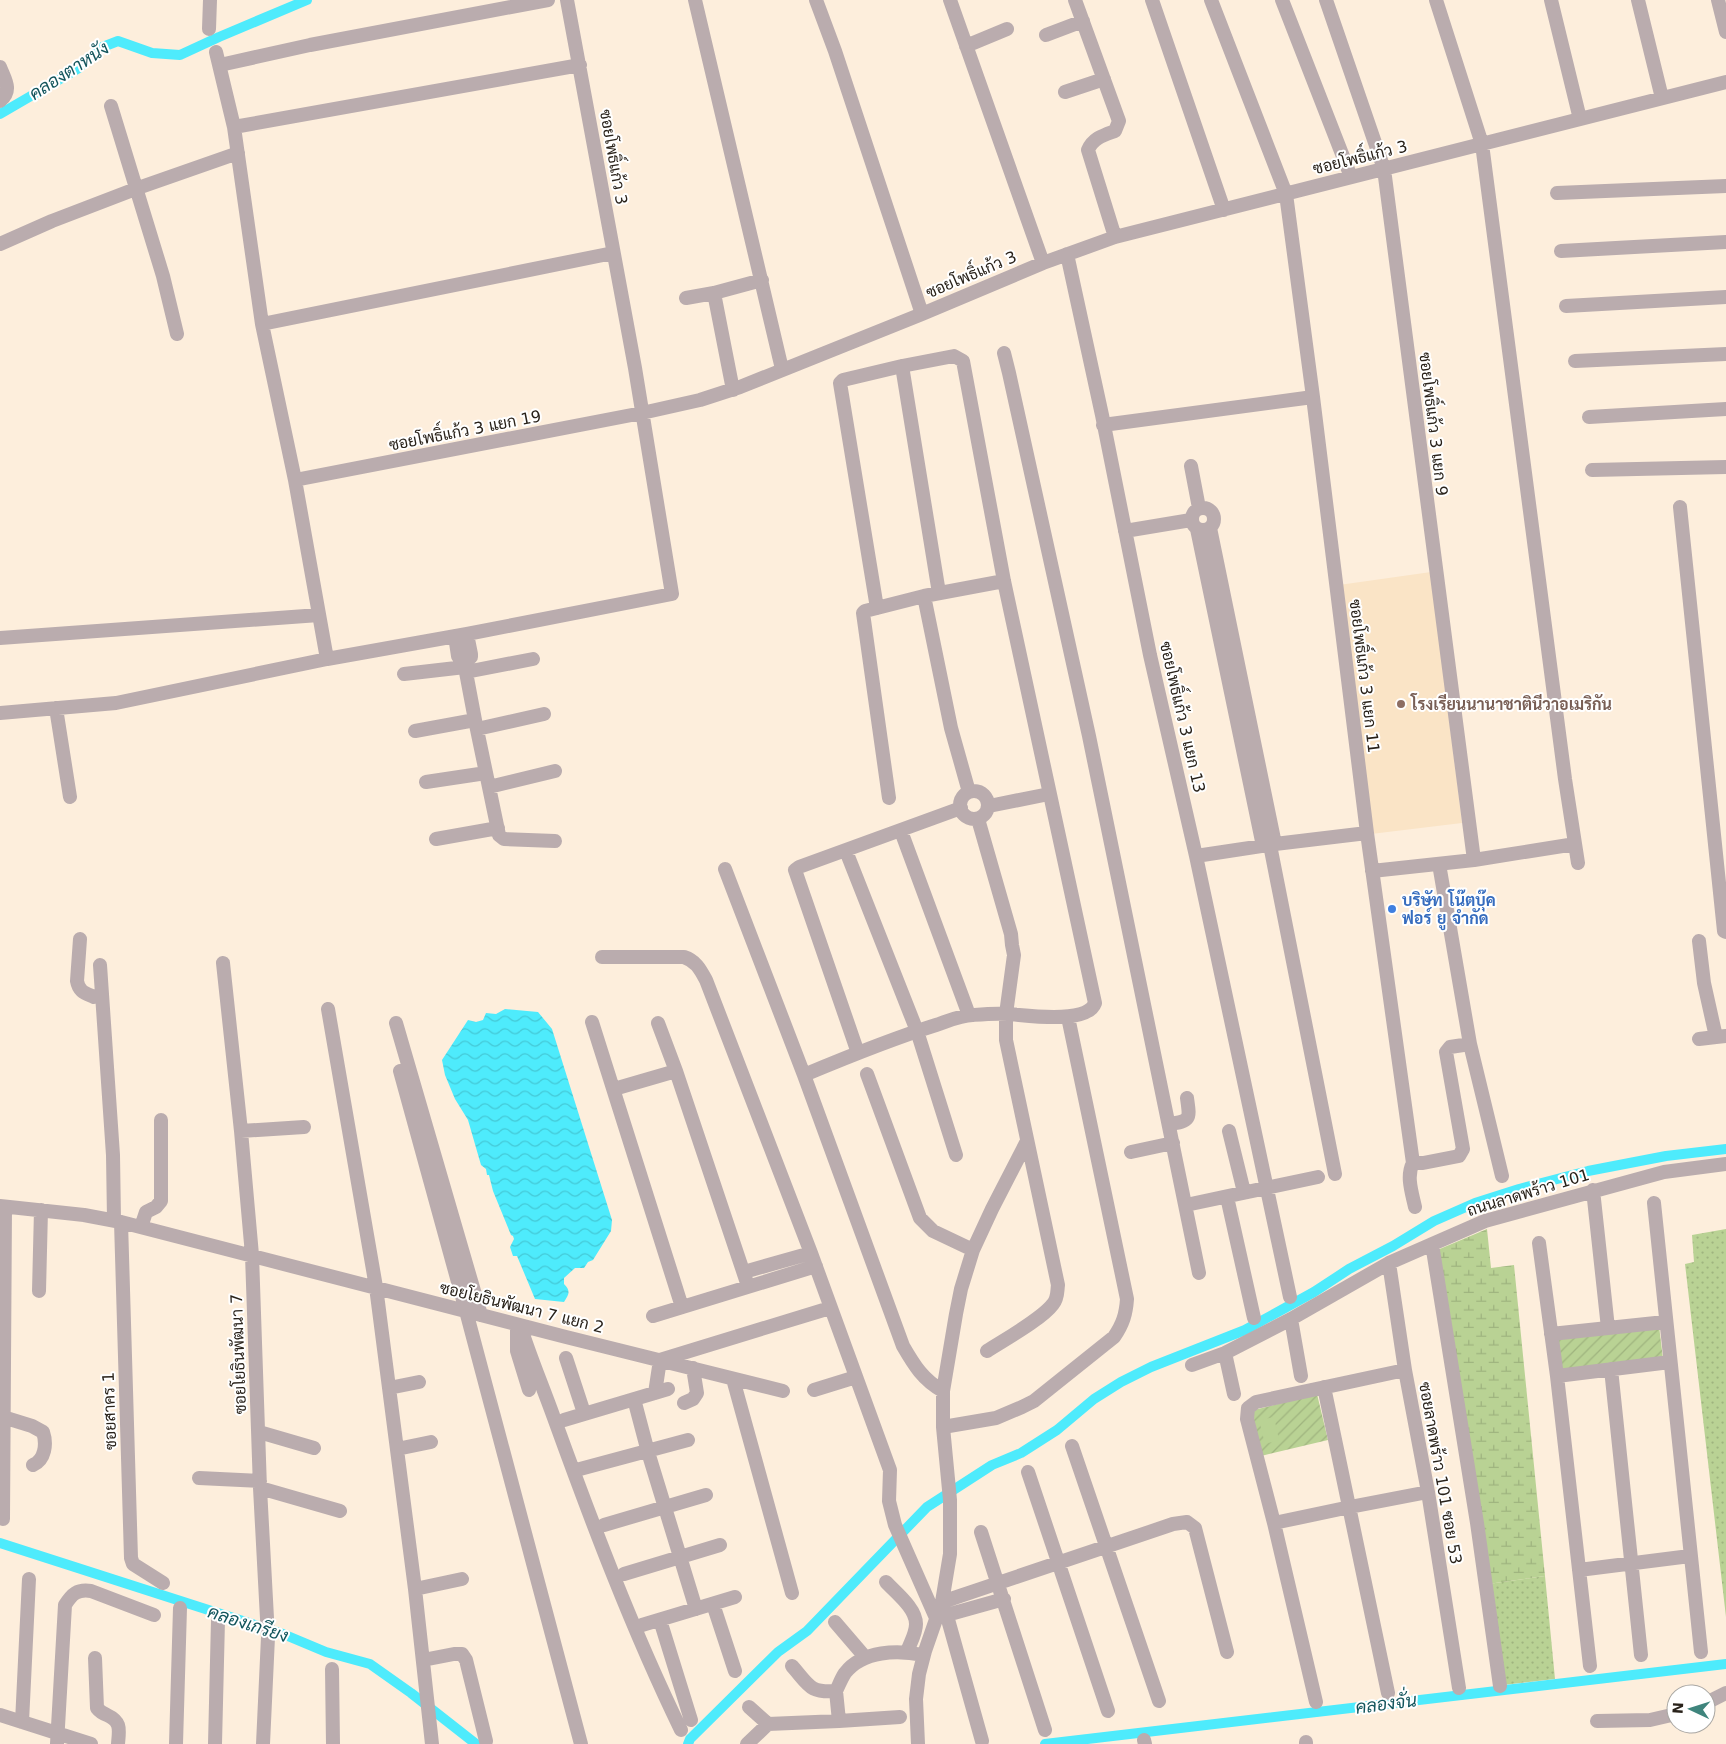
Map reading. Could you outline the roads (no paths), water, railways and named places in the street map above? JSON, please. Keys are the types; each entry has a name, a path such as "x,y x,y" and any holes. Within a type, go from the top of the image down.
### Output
{"street":[{"path":"209,29 210,0"},
{"path":"327,659 295,480 262,324 234,127 218,58 310,45 548,0"},
{"name":"ซอยโพธิ์แก้ว 3","path":"567,0 642,413 700,400 733,390 1043,263 1115,238 1726,82"},
{"path":"695,0 782,369"},
{"path":"816,0 922,314"},
{"path":"950,0 1043,263"},
{"path":"1075,0 1119,121 1115,131 1096,138 1088,150 1115,238"},
{"path":"1152,0 1224,210"},
{"name":"ซอยโพธิ์แก้ว 3 แยก 11","path":"1211,0 1286,194 1367,833 1413,1163 1410,1169 1410,1178 1414,1207"},
{"path":"1282,0 1351,178"},
{"name":"ซอยโพธิ์แก้ว 3 แยก 9","path":"1326,0 1384,169 1474,860"},
{"path":"1436,0 1482,144 1578,863"},
{"path":"1551,0 1580,119"},
{"path":"1638,0 1662,98"},
{"path":"1718,0 1726,32"},
{"path":"1046,35 1083,21"},
{"path":"966,46 1007,29"},
{"path":"234,127 580,65"},
{"path":"0,67 8,92 0,101"},
{"path":"1065,92 1104,79"},
{"path":"111,106 138,188 177,334"},
{"path":"0,244 52,221 138,188 238,153"},
{"path":"1557,193 1726,186"},
{"path":"1561,251 1726,242"},
{"path":"262,324 614,253"},
{"name":"ซอยโพธิ์แก้ว 3 แยก 13","path":"1067,254 1148,646 1196,856 1290,1297"},
{"path":"686,298 714,293 762,280"},
{"path":"714,293 733,390"},
{"path":"1566,306 1726,297"},
{"path":"1004,353 1087,726 1199,1273"},
{"path":"1575,361 1726,354"},
{"path":"804,1075 917,1031 969,1015 1006,1014 1068,1017 1089,1012 1095,1004 1004,581 963,361 954,356 902,366 843,380 840,383 877,608"},
{"path":"902,366 939,593"},
{"path":"1103,426 1313,397"},
{"path":"1589,418 1726,409"},
{"path":"0,713 116,702 327,659 672,594 642,413"},
{"name":"ซอยโพธิ์แก้ว 3 แยก 19","path":"295,480 642,413"},
{"path":"1191,466 1199,521 1266,830 1335,1174"},
{"path":"1592,470 1726,467"},
{"path":"1680,507 1724,931 1726,932"},
{"path":"1125,532 1199,521"},
{"path":"889,798 863,617 865,611 924,596 1004,581"},
{"path":"924,596 951,728 969,792"},
{"path":"0,638 318,615"},
{"path":"461,635 458,656 465,667 499,836 504,839 555,841"},
{"path":"404,674 533,659"},
{"path":"56,708 70,798"},
{"path":"415,731 476,725 544,714"},
{"path":"489,787 555,771"},
{"path":"426,782 486,773"},
{"path":"976,791 984,794 988,801 989,806 984,816 978,819 967,817 961,808 962,799 969,792 976,791"},
{"path":"989,806 1049,794"},
{"path":"858,1053 795,872 799,867 961,808"},
{"path":"978,819 1011,934 1014,955 1006,1014 1006,1040 1058,1285 1057,1298 1044,1314 987,1351"},
{"path":"436,839 498,828"},
{"path":"901,831 969,1015"},
{"path":"1196,856 1367,833"},
{"path":"1372,871 1474,860 1574,844"},
{"path":"846,851 917,1031 956,1155"},
{"path":"1439,864 1470,1044 1502,1176"},
{"path":"725,869 804,1075 903,1346 910,1359 930,1384 943,1392"},
{"path":"80,939 76,981 81,992 94,997"},
{"path":"1699,942 1704,983 1721,1037 1699,1038"},
{"path":"602,957 684,957 692,960 706,980 813,1259 890,1470 889,1501 895,1525 904,1546 942,1617 982,1741"},
{"name":"ซอยโยธินพัฒนา 7","path":"223,963 252,1255 267,1631 263,1744"},
{"path":"100,965 117,1221"},
{"path":"328,1009 376,1287 415,1589 432,1744"},
{"path":"942,1427 996,1418 1009,1414 1034,1401 1114,1337 1126,1314 1127,1299 1068,1017"},
{"path":"592,1022 682,1307"},
{"path":"396,1023 481,1315"},
{"path":"658,1023 746,1279"},
{"path":"1413,1163 1459,1156 1462,1152 1463,1144 1446,1052 1450,1047 1470,1044"},
{"path":"400,1071 581,1744"},
{"path":"614,1089 676,1071"},
{"path":"867,1074 920,1218 933,1231 974,1250"},
{"path":"1169,1124 1184,1122 1190,1117 1186,1098"},
{"path":"141,1227 146,1212 156,1207 161,1201 160,1120"},
{"path":"241,1131 304,1127"},
{"path":"1229,1131 1244,1192"},
{"path":"918,1744 916,1699 919,1674 924,1655 942,1617 942,1602 950,1554 950,1500 942,1427 943,1392 961,1289 974,1250 992,1209 1027,1141"},
{"path":"1131,1152 1173,1142"},
{"name":"ถนนลาดพร้าว 101","path":"1192,1365 1225,1353 1291,1319 1389,1264 1485,1220 1664,1172 1726,1164"},
{"path":"1186,1205 1318,1177"},
{"path":"1593,1190 1608,1328"},
{"path":"1227,1197 1254,1318"},
{"path":"1654,1203 1701,1652"},
{"path":"2,1206 3,1518"},
{"name":"ซอยโยธินพัฒนา 7 แยก 2","path":"2,1206 117,1221 519,1325 783,1390"},
{"path":"39,1291 41,1210"},
{"name":"ซอยสาคร 1","path":"117,1221 131,1558 133,1564 163,1583"},
{"path":"1539,1243 1557,1376 1590,1666"},
{"path":"1432,1244 1477,1523 1500,1686"},
{"path":"653,1316 682,1307 746,1279 813,1259"},
{"name":"ซอยลาดพร้าว 101 ซอย 53","path":"1389,1264 1459,1688"},
{"path":"564,1420 662,1391 660,1360 830,1308"},
{"path":"1291,1319 1301,1376"},
{"path":"1551,1334 1666,1322"},
{"path":"519,1325 517,1351 529,1390"},
{"path":"519,1325 573,1472 646,1654 686,1725 660,1620"},
{"path":"1225,1353 1234,1394"},
{"path":"566,1358 584,1413"},
{"path":"1557,1376 1670,1362"},
{"path":"684,1403 693,1399 697,1393 698,1388 693,1368"},
{"path":"1611,1369 1641,1655"},
{"path":"1316,1702 1247,1419 1248,1408 1256,1402 1405,1370"},
{"path":"814,1390 856,1377"},
{"path":"733,1379 792,1593"},
{"path":"389,1388 420,1382"},
{"path":"1324,1387 1388,1693"},
{"path":"634,1399 648,1452 696,1609"},
{"path":"3,1417 32,1426 43,1432 44,1448 42,1457 39,1462 32,1465"},
{"path":"258,1432 314,1448"},
{"path":"580,1470 688,1440"},
{"path":"397,1449 431,1442"},
{"path":"1072,1446 1159,1701"},
{"path":"1028,1472 1108,1711"},
{"path":"199,1478 260,1484 340,1511"},
{"path":"1274,1524 1428,1492"},
{"path":"604,1525 706,1495"},
{"path":"942,1602 1173,1524 1187,1522 1195,1528 1228,1652"},
{"path":"981,1532 1045,1730"},
{"path":"624,1574 720,1545"},
{"path":"1579,1570 1690,1556"},
{"path":"22,1722 29,1579"},
{"path":"415,1589 462,1579"},
{"path":"886,1582 912,1612 915,1619 914,1634 907,1652"},
{"path":"57,1739 65,1605 71,1595 82,1590 91,1591 154,1615"},
{"path":"642,1625 734,1597"},
{"path":"942,1617 1004,1599"},
{"path":"714,1604 735,1671"},
{"path":"176,1744 180,1608"},
{"path":"215,1744 218,1620"},
{"path":"835,1622 865,1658"},
{"path":"839,1721 836,1691 846,1671 865,1658 894,1652 924,1655"},
{"path":"423,1660 462,1654 466,1660 486,1741"},
{"path":"95,1658 97,1708 100,1712 115,1719 118,1723 118,1744"},
{"path":"792,1666 815,1690 821,1692 836,1691"},
{"path":"332,1669 333,1744"},
{"path":"750,1707 768,1724"},
{"path":"0,1715 22,1722 57,1739 92,1744"},
{"path":"1597,1721 1650,1720 1666,1716"},
{"path":"747,1744 768,1724 900,1717"}],"water":[{"path":"505,1009 538,1012 552,1029 612,1220 611,1231 593,1260 588,1262 584,1268 575,1268 564,1278 564,1284 568,1289 568,1293 564,1302 535,1299 517,1256 513,1256 510,1247 514,1239 493,1191 489,1175 487,1175 486,1169 481,1165 468,1120 455,1099 445,1075 442,1060 468,1020 476,1022 483,1020 486,1013 496,1014"}],"waterway":[{"name":"คลองตาหนัง","path":"0,114 79,68 100,48 118,41 152,53 180,55 307,0"},
{"path":"688,1744 690,1739 778,1652 807,1631 927,1507 992,1465 1021,1453 1057,1430 1094,1399 1121,1382 1151,1367 1245,1330 1314,1292 1349,1269 1393,1246 1434,1221 1475,1203 1588,1171 1666,1156 1726,1149"},
{"name":"คลองเกรียง","path":"0,1543 283,1634 326,1652 370,1664 411,1693 476,1744"},
{"name":"คลองจั่น","path":"1045,1744 1726,1664"}],"place":[{"name":"โรงเรียนนานาชาตินีวาอเมริกัน","path":"1401,704"},
{"name":"บริษัท โน๊ตบุ๊ค ฟอร์ ยู จำกัด","path":"1392,909"}]}
